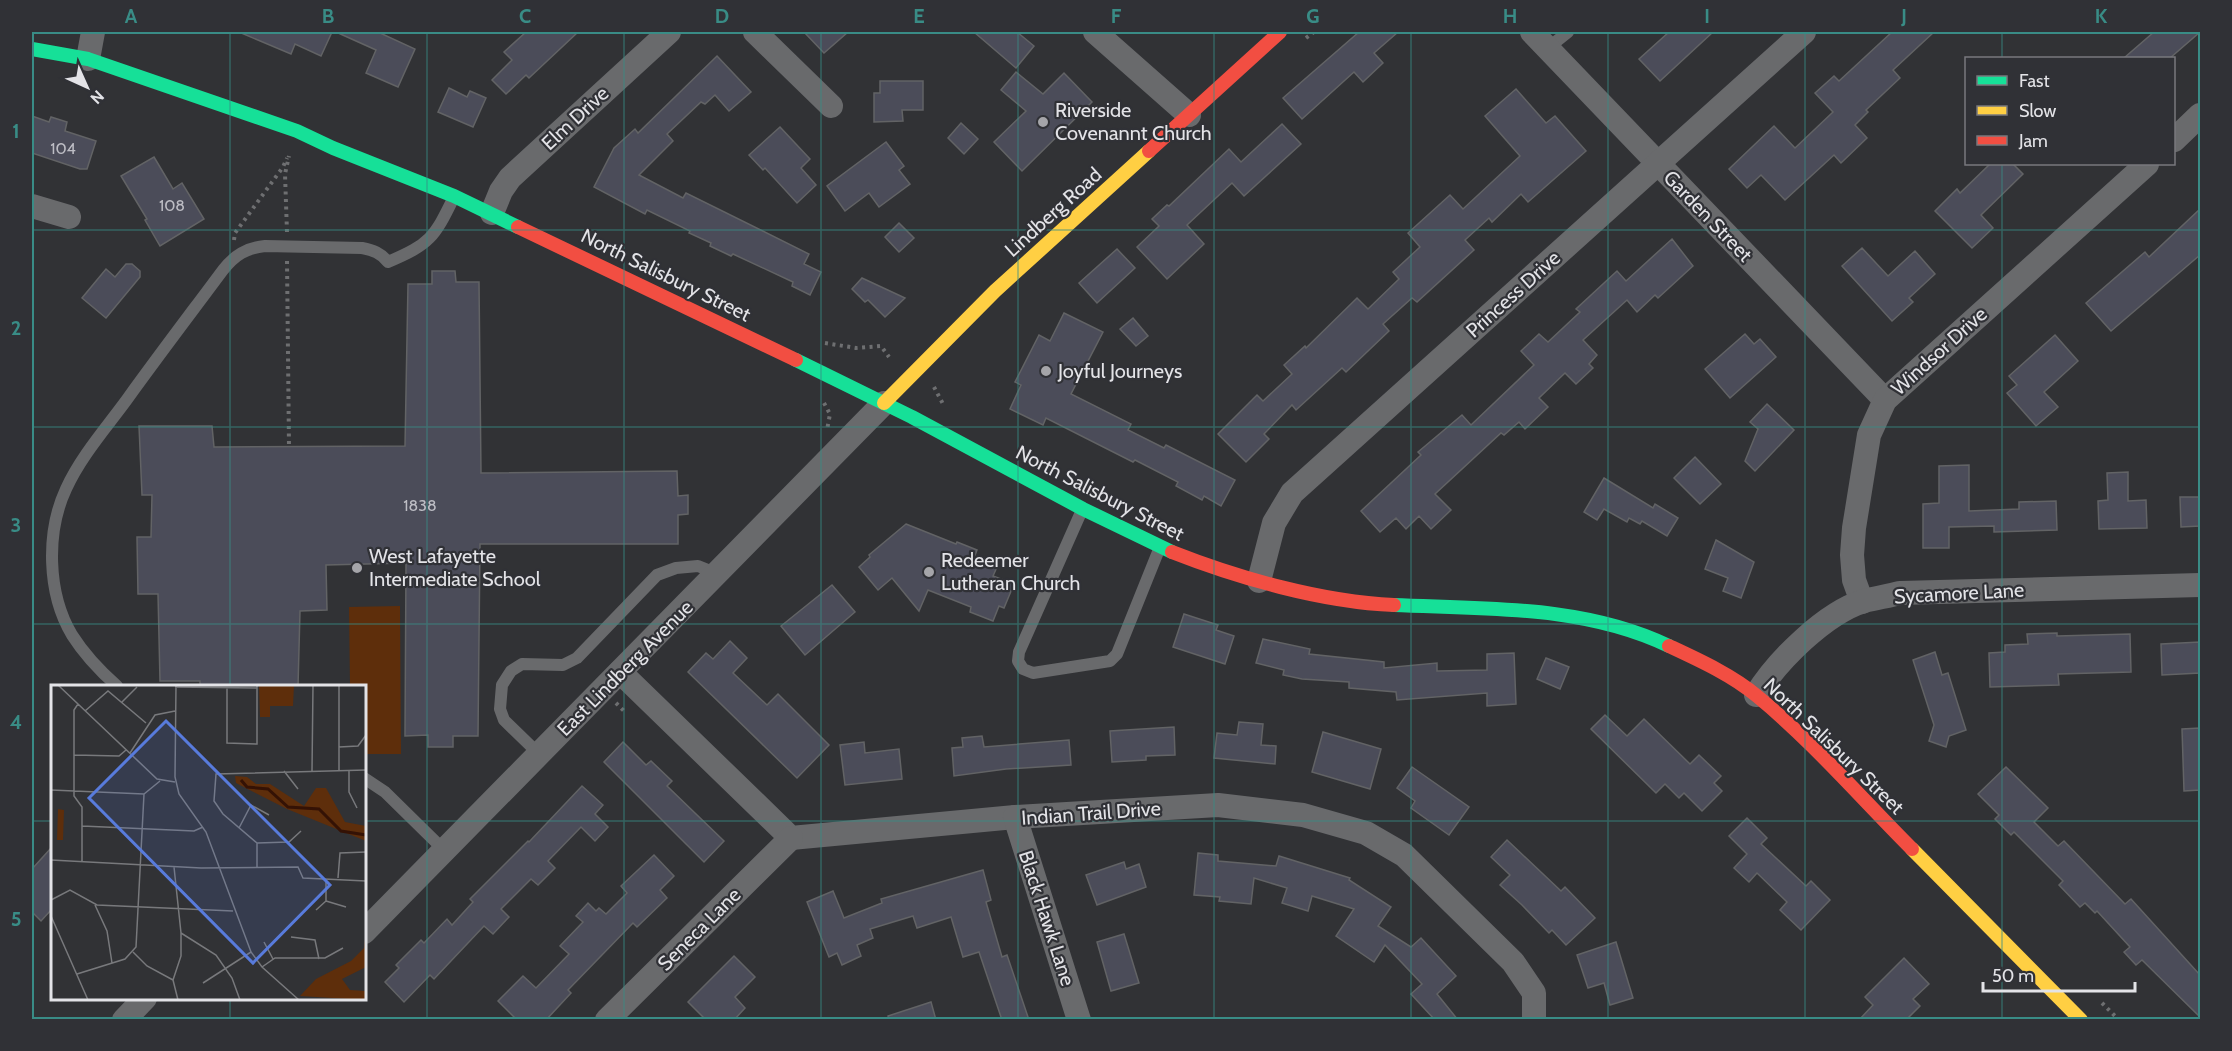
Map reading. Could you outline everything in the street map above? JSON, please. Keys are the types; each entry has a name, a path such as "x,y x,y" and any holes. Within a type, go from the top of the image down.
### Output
{"street":[{"path":"88,59 93,32"},
{"name":"Elm Drive","path":"492,213 501,191 510,178 669,32"},
{"path":"755,32 831,106"},
{"path":"1095,32 1189,115"},
{"name":"Lindberg Road","path":"884,403 995,291 1280,32"},
{"name":"Princess Drive","path":"1259,581 1274,523 1292,493 1804,32"},
{"name":"Garden Street","path":"1540,40 1885,400"},
{"name":"North Salisbury Street","path":"32,49 88,59 297,131 333,148 454,196 884,403 1083,509 1160,547 1206,565 1259,581 1326,597 1385,605 1543,612 1586,618 1648,636 1706,663 1756,694 1792,728 2081,1020"},
{"path":"2175,139 2200,116"},
{"name":"Windsor Drive","path":"1862,602 1854,580 1852,555 1854,528 1869,435 1885,400 2146,165"},
{"path":"32,206 69,217"},
{"name":"East Lindberg Avenue","path":"366,930 884,403"},
{"name":"Sycamore Lane","path":"1756,694 1780,662 1806,638 1835,616 1862,602 1900,593 2200,585"},
{"path":"620,672 791,838"},
{"name":"Indian Trail Drive","path":"791,838 1015,817 1218,805 1303,815 1366,833 1404,855 1513,962 1534,993 1534,1020"},
{"name":"Black Hawk Lane","path":"1015,817 1079,1020"},
{"name":"Seneca Lane","path":"607,1020 791,838"},
{"path":"124,1020 144,1000"}],"lane":[{"path":"1540,40 1568,32"},
{"path":"115,685 83,651 61,613 52,550 59,507 67,488 101,435 231,261 252,248 287,247 372,249 388,262 410,252 433,236 454,196"},
{"path":"1083,509 1019,652 1018,661 1023,669 1033,673 1110,661 1117,654 1160,547"},
{"path":"539,754 504,720 500,710 502,685 511,671 522,664 563,665 577,658 657,575 676,568 698,566 718,574"},
{"path":"366,778 385,792 445,851"}],"path":[{"path":"231,261 235,233 283,167 290,149 285,174 289,447"},
{"path":"934,387 942,404 951,410"},
{"path":"818,397 830,414 827,431 822,439"}],"shaded area":[{"path":"400,606 401,754 366,754 366,685 350,685 349,607"}],"building":[{"path":"239,32 332,32 321,56 295,44 291,54"},
{"path":"336,32 378,32 415,49 398,87 366,73 376,50"},
{"path":"526,32 578,32 529,78 526,75 506,94 492,80 512,60 504,52"},
{"path":"804,32 848,32 824,53"},
{"path":"974,32 1017,32 1034,46 1016,68"},
{"path":"1359,32 1398,32 1374,53 1383,63 1363,82 1354,72 1302,119 1283,98"},
{"path":"1669,32 1713,32 1660,81 1639,59"},
{"path":"1892,32 1934,32 1893,70 1900,78 1866,110 1868,112 1855,125 1867,138 1841,163 1834,155 1785,200 1761,175 1747,188 1729,169 1774,126 1795,148 1833,112 1815,93 1834,76 1839,81"},
{"path":"2154,32 2200,32 2171,57 2125,57"},
{"path":"717,56 751,92 729,111 715,95 705,104 701,102 667,134 673,141 639,175 683,198 686,193 809,254 804,264 821,272 810,295 792,286 793,282 733,254 731,256 710,246 711,243 689,233 690,231 647,210 645,214 594,187 614,148 635,129 638,133"},
{"name":"Riverside Covenannt Church","path":"1016,72 1043,94 1064,73 1092,102 1022,171 994,142 1026,111 1001,90"},
{"path":"880,81 923,81 923,110 902,110 903,121 874,122 874,93 880,93"},
{"path":"449,88 467,97 470,91 486,98 473,127 438,112"},
{"path":"1516,89 1546,123 1555,116 1586,151 1528,202 1521,194 1492,222 1489,218 1465,240 1474,250 1417,302 1412,298 1383,324 1389,331 1346,372 1342,368 1296,410 1292,405 1264,434 1269,439 1246,462 1218,434 1257,395 1263,401 1292,374 1284,365 1305,346 1306,348 1357,298 1368,309 1399,279 1393,272 1420,247 1408,233 1450,195 1463,209 1520,156 1485,116"},
{"path":"32,116 49,122 51,117 67,122 65,131 96,141 87,169 80,169 32,153"},
{"path":"961,123 978,139 964,154 948,138"},
{"path":"1282,124 1301,144 1244,196 1232,183 1187,225 1204,244 1167,279 1137,247 1159,226 1152,219 1167,205 1169,206 1229,149 1241,162"},
{"path":"780,127 810,159 801,168 816,185 797,203 765,168 763,170 749,155"},
{"path":"886,142 904,166 899,170 910,184 879,207 869,193 845,211 827,186"},
{"path":"154,157 173,189 182,183 204,219 160,246 121,176"},
{"path":"1989,165 2014,165 2023,174 1981,215 1993,228 1972,248 1935,211 1957,189 1960,193"},
{"path":"2200,209 2200,255 2111,331 2086,303 2145,252 2149,257"},
{"path":"899,223 914,238 899,252 885,237"},
{"path":"1672,239 1693,266 1658,298 1655,295 1637,312 1627,300 1583,340 1597,355 1589,364 1593,368 1576,384 1565,373 1539,398 1548,407 1525,429 1519,422 1504,435 1501,433 1435,494 1451,510 1431,529 1419,516 1406,529 1396,518 1380,532 1361,511 1421,455 1418,452 1462,415 1471,425 1534,365 1521,351 1539,334 1548,342 1580,312 1576,309 1617,271 1626,281"},
{"path":"1862,248 1888,276 1915,251 1935,274 1909,298 1913,302 1892,321 1842,266"},
{"path":"1117,249 1135,268 1097,303 1079,283"},
{"path":"126,264 132,264 140,271 140,277 106,318 82,298 106,269 115,277"},
{"name":"West Lafayette Intermediate School","path":"432,271 455,271 456,282 479,282 481,473 677,471 678,496 688,495 688,514 678,515 678,544 480,544 478,736 453,736 453,747 428,747 428,735 405,736 406,563 326,565 327,610 300,611 298,685 200,685 200,681 160,681 158,594 138,594 137,537 151,537 152,495 142,495 139,426 212,426 214,447 405,446 408,284 432,284"},
{"path":"862,278 905,298 885,317 868,300 865,302 852,289"},
{"path":"1064,313 1103,332 1071,394 1131,424 1128,430 1164,448 1166,445 1235,480 1221,506 1204,496 1202,500 1176,486 1178,482 1046,418 1043,425 1010,409 1021,385 1015,382 1039,335 1050,341"},
{"path":"1133,318 1148,336 1136,346 1120,329"},
{"path":"1745,334 1754,344 1760,339 1776,357 1730,398 1705,369"},
{"path":"2055,335 2078,361 2044,392 2058,407 2036,426 2007,393 2017,385 2009,376"},
{"path":"1767,404 1794,430 1755,471 1745,461 1758,429 1750,422"},
{"path":"1695,457 1721,484 1700,504 1674,478"},
{"path":"1969,465 1969,511 2019,509 2019,502 2056,501 2057,530 1994,532 1994,526 1949,527 1949,548 1923,548 1923,504 1939,503 1939,466"},
{"path":"2128,472 2128,501 2146,500 2147,528 2099,529 2098,501 2108,500 2107,473"},
{"path":"1604,478 1653,508 1655,504 1678,518 1667,536 1642,521 1640,524 1629,518 1627,522 1604,509 1597,520 1584,512"},
{"path":"2180,497 2200,497 2200,526 2181,527"},
{"name":"Redeemer Lutheran Church","path":"906,524 977,550 974,558 997,567 993,576 1014,584 1004,608 999,606 993,621 970,612 971,607 928,590 919,611 892,578 878,590 859,567 870,557 869,555"},
{"path":"1716,540 1754,562 1741,598 1723,591 1728,578 1705,569"},
{"path":"832,585 855,612 805,655 781,626"},
{"path":"1184,614 1218,625 1216,630 1234,636 1225,664 1173,647"},
{"path":"2057,633 2057,636 2130,634 2131,672 2058,674 2059,685 1990,687 1989,653 2005,652 2005,645 2028,644 2027,634"},
{"path":"1263,639 1310,649 1309,654 1384,662 1384,668 1437,663 1437,671 1487,670 1487,654 1514,653 1516,704 1487,706 1487,693 1397,700 1396,692 1349,688 1349,682 1302,679 1283,675 1284,670 1256,663"},
{"path":"730,641 747,658 733,673 767,705 778,694 829,745 797,778 688,672 706,653 713,659"},
{"path":"2200,642 2200,673 2162,675 2161,644"},
{"path":"1935,652 1942,675 1948,673 1966,730 1949,736 1946,747 1929,741 1934,725 1913,660"},
{"path":"1546,658 1569,667 1560,689 1537,679"},
{"path":"1605,715 1627,736 1644,719 1690,764 1699,755 1721,776 1714,783 1722,791 1702,811 1684,793 1679,798 1665,784 1656,793 1591,729"},
{"path":"1239,722 1263,724 1261,745 1276,746 1275,764 1214,758 1217,733 1237,735"},
{"path":"1174,727 1175,755 1146,756 1146,760 1112,762 1110,731"},
{"path":"2200,728 2200,790 2184,791 2182,729"},
{"path":"1323,732 1381,749 1370,789 1312,772"},
{"path":"982,736 984,747 1069,740 1071,765 1006,769 954,776 952,748 963,747 962,738"},
{"path":"623,742 646,765 651,761 672,781 667,786 724,841 704,862 604,762"},
{"path":"864,742 865,753 899,749 902,779 845,785 840,745"},
{"path":"1412,767 1469,807 1449,835 1411,808 1415,801 1397,788"},
{"path":"2006,767 2048,808 2034,822 2058,846 2064,841 2125,904 2131,899 2200,975 2200,1017 2142,960 2136,965 2124,952 2130,947 2097,911 2095,913 2085,903 2080,907 2059,885 2063,881 2014,832 2011,835 1995,819 1999,815 1978,794"},
{"path":"582,786 603,805 595,814 608,827 595,841 581,827 548,861 555,868 538,885 531,879 501,909 509,917 493,934 484,926 434,979 430,975 404,1002 385,982 399,968 396,965 421,940 424,943 447,919 452,925 473,902 470,899"},
{"path":"1747,818 1767,838 1761,844 1806,886 1811,881 1830,900 1801,930 1780,910 1787,902 1757,873 1749,882 1734,868 1747,854 1729,836"},
{"path":"1507,840 1561,891 1565,887 1595,918 1566,945 1552,930 1549,933 1500,885 1510,875 1491,857"},
{"path":"51,848 51,910 41,921 32,912 32,869"},
{"path":"1198,853 1218,855 1218,861 1276,866 1279,856 1350,878 1349,880 1391,907 1378,926 1411,947 1421,938 1456,976 1437,994 1458,1020 1435,1020 1411,994 1422,984 1385,945 1374,962 1336,936 1354,909 1312,896 1308,911 1282,903 1287,888 1254,878 1251,904 1219,901 1220,897 1194,895"},
{"path":"654,855 674,876 660,890 667,898 637,927 633,923 568,990 571,993 546,1020 517,1020 498,1001 523,976 536,988 569,954 560,946 583,922 576,916 588,903 596,911 599,908 606,914 627,893 621,886"},
{"path":"1124,862 1126,869 1139,864 1146,887 1097,905 1086,875"},
{"path":"983,870 991,900 986,902 1002,957 1007,955 1029,1020 1002,1020 979,952 963,957 951,917 917,928 913,916 870,929 873,938 857,945 861,956 842,965 837,953 829,957 807,902 833,891 844,918 882,903 881,899"},
{"path":"1124,934 1139,983 1111,991 1097,942"},
{"path":"1616,942 1633,998 1610,1005 1604,983 1588,988 1577,955"},
{"path":"734,956 755,977 735,997 745,1008 734,1020 706,1020 688,1002"},
{"path":"1904,958 1929,984 1913,999 1920,1006 1906,1020 1859,1020 1873,1005 1865,997"},
{"path":"931,1002 936,1020 889,1020 888,1016"}],"traffic: fast":[{"path":"32,49 88,59 297,131 333,148 454,196 518,227"},
{"path":"796,360 912,417 1083,509 1172,552"},
{"path":"1394,605 1499,609 1569,616 1637,633 1669,646"}],"traffic: slow":[{"path":"884,403 995,291 1149,151"},
{"path":"1912,849 2081,1020"}],"traffic: jam":[{"path":"1149,151 1280,32"},
{"path":"518,227 796,360"},
{"path":"1172,552 1224,571 1310,594 1394,605"},
{"path":"1669,646 1726,675 1757,696 1817,751 1912,849"}],"place":[{"name":"Riverside Covenannt Church","path":"1043,122"},
{"name":"Joyful Journeys","path":"1046,371"},
{"name":"West Lafayette Intermediate School","path":"357,568"},
{"name":"Redeemer Lutheran Church","path":"929,572"}]}
